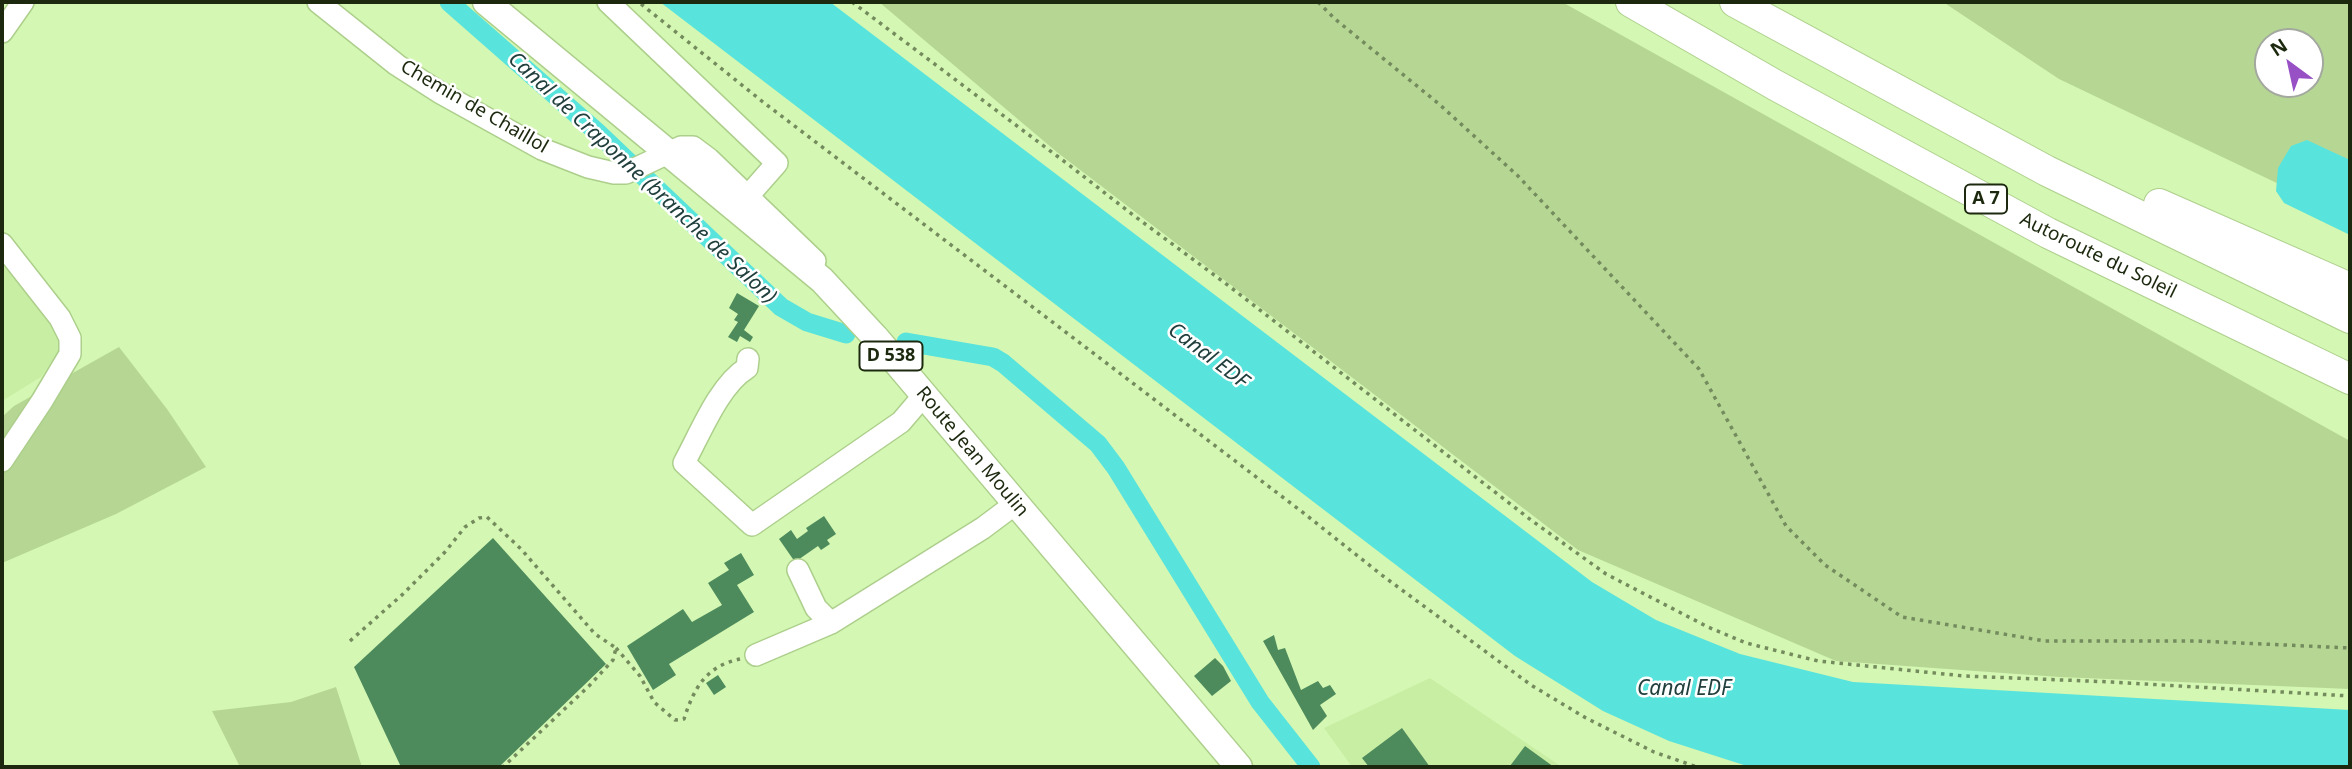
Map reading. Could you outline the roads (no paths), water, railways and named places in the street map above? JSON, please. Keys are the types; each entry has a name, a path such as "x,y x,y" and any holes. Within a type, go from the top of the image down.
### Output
{"highway":[{"name":"Autoroute du Soleil","path":"1631,2 1776,85 2048,233 2350,379"},
{"path":"1735,2 2047,171 2350,318"},
{"path":"2047,171 2090,173 2350,288"}],"main road":[{"name":"Route Jean Moulin","path":"486,2 822,280 924,395 1238,767"}],"street":[{"path":"2,32 23,2"},
{"name":"Chemin de Chaillol","path":"318,2 397,65 439,92 542,149 588,167 614,173 636,169 669,154"},
{"path":"608,2 777,163 777,176 748,196"},
{"path":"669,154 681,148 693,147 709,159 814,259 848,307"},
{"path":"2,244 61,318 70,338 70,354 2,461"},
{"path":"748,359 747,368 737,374 716,404 684,463 752,525 901,422 924,395"},
{"path":"756,655 831,623 1015,504"},
{"path":"798,570 816,608 831,623"}],"water":[{"name":"Canal EDF","path":"660,2 830,2 1592,582 1656,620 1740,654 1853,682 2350,710 2350,767 1750,767 1669,741 1603,711 1515,656"},
{"path":"2307,140 2350,160 2350,235 2284,203 2276,191 2278,168 2291,146"}],"waterway":[{"name":"Canal de Craponne (branche de Salon)","path":"449,2 597,132 781,307 807,322 846,334"},
{"name":"Canal de Craponne (branche de Salon)","path":"906,342 993,357 1098,444 1116,468 1260,702 1311,767"}]}
